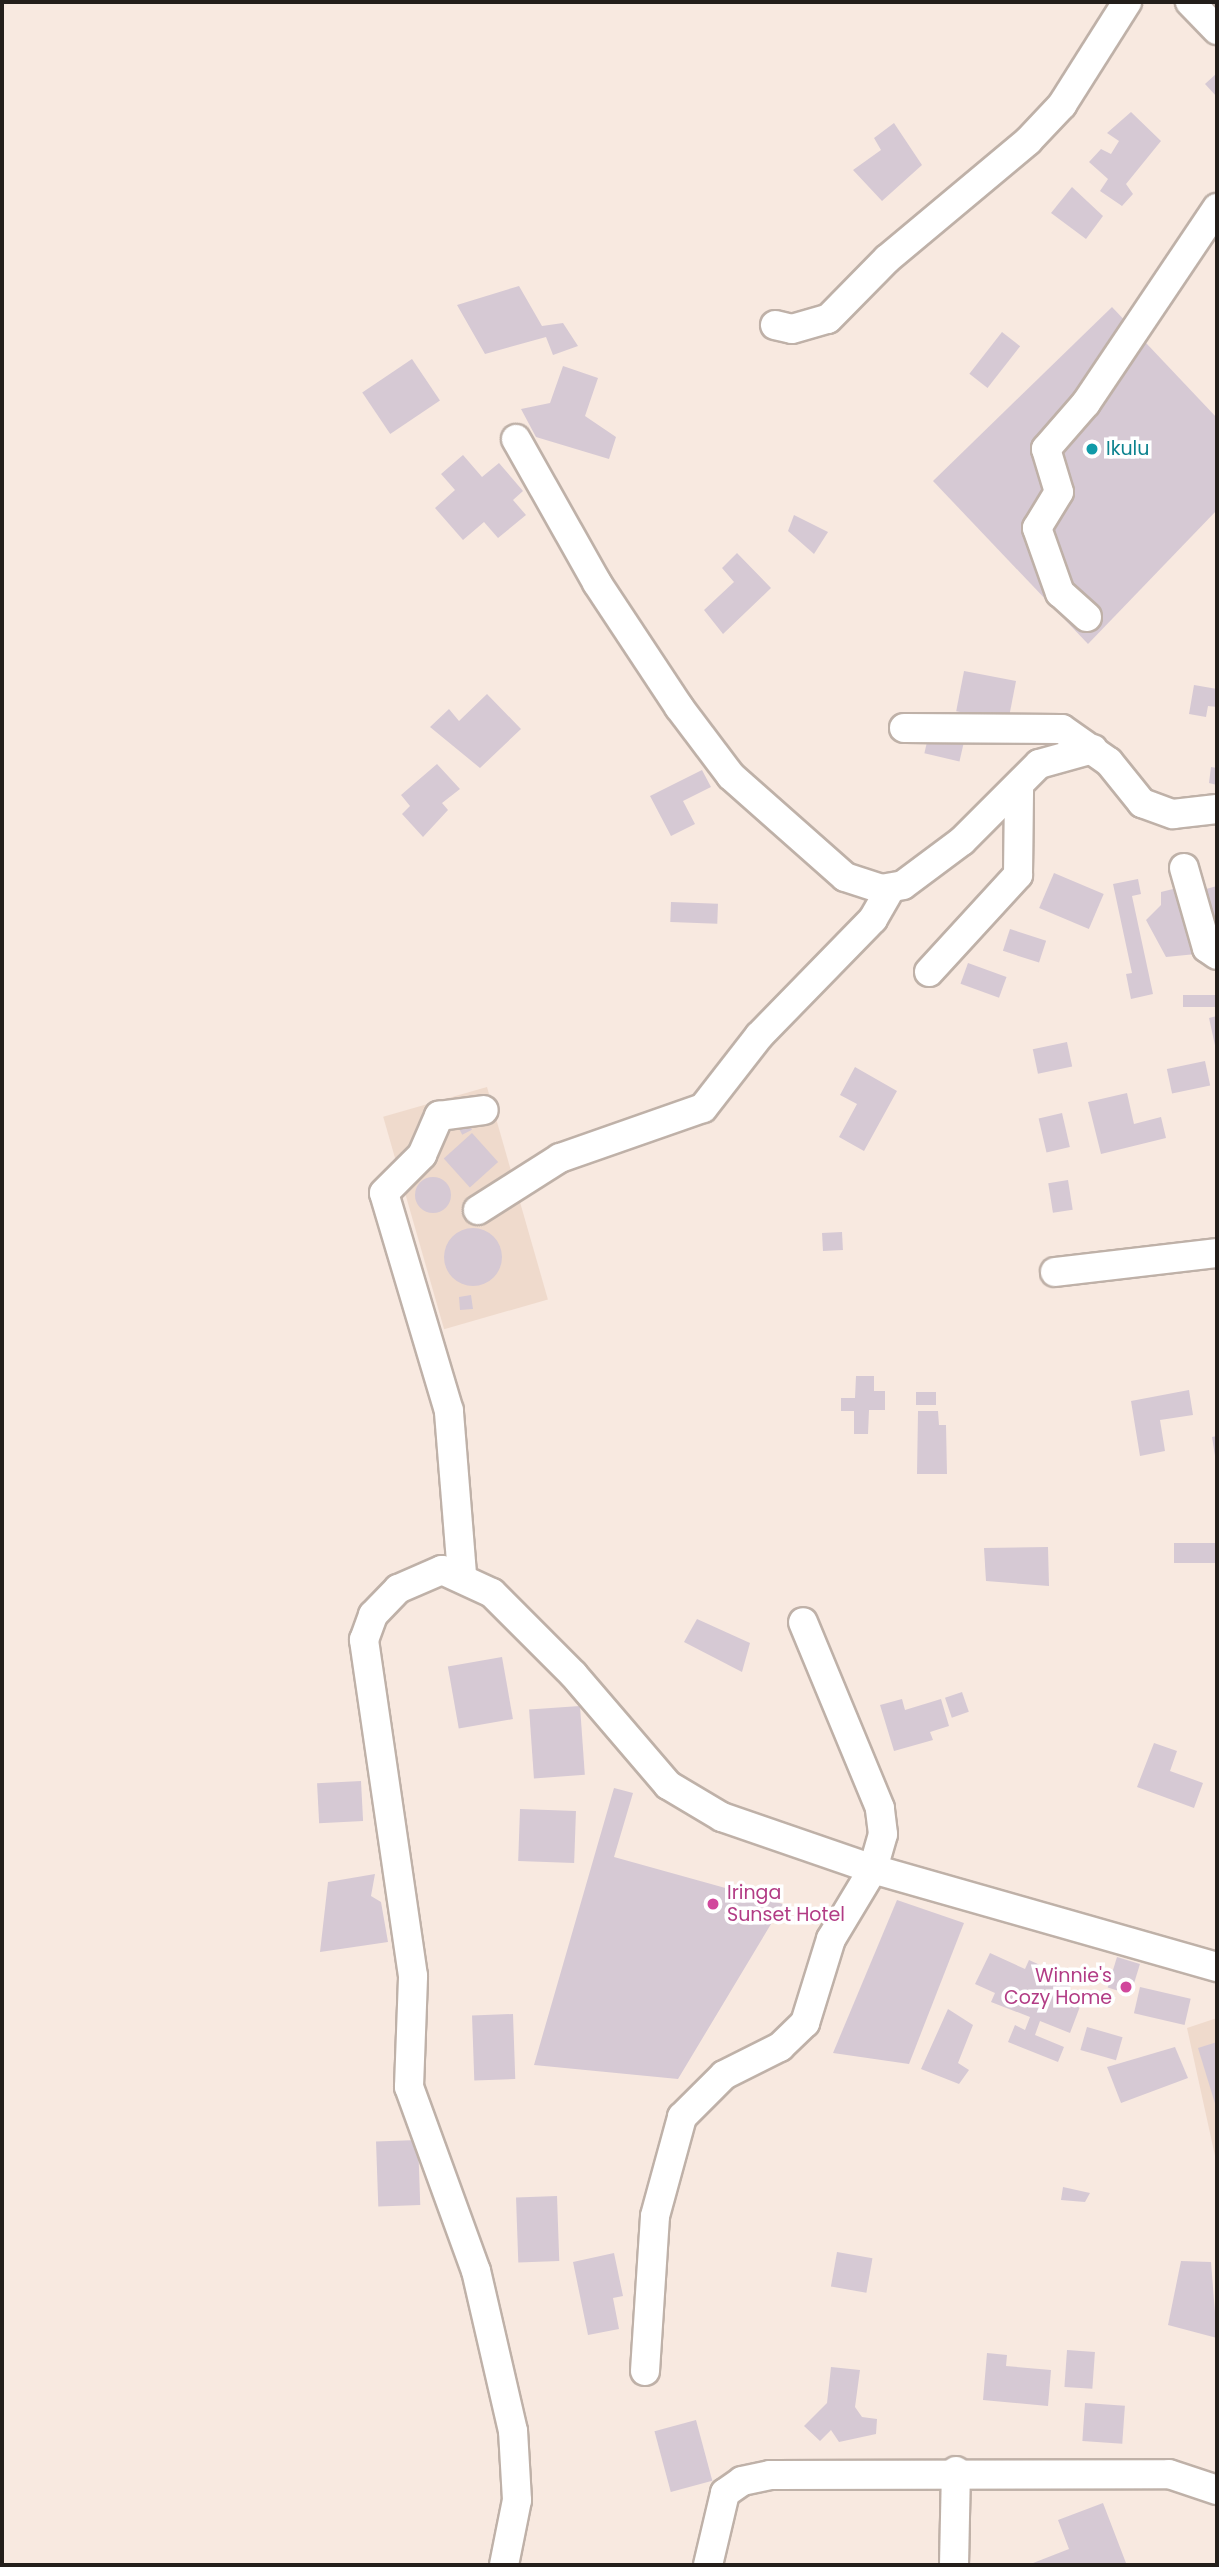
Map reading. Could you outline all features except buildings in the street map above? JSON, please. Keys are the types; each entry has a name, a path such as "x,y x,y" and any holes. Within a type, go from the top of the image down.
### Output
{"street":[{"path":"775,325 792,329 828,318 887,259 1028,141 1062,105 1126,2"},
{"path":"1190,2 1217,30"},
{"path":"1087,618 1060,593 1037,528 1059,492 1046,449 1086,403 1217,208"},
{"path":"516,439 597,583 731,776 828,867 890,889"},
{"path":"904,729 1050,728 1093,749 1150,807 1173,814 1217,809"},
{"path":"478,1210 560,1158 703,1108 759,1036 868,925 890,889 922,874 1019,789 1048,759 1093,749"},
{"path":"929,972 1018,875 1019,789"},
{"path":"1184,868 1207,948 1217,955"},
{"path":"462,1574 449,1411 384,1193 422,1155 439,1116 484,1110"},
{"path":"1055,1272 1217,1253"},
{"path":"504,2565 517,2500 513,2431 479,2282 410,2087 413,1976 364,1650 367,1625 398,1589 431,1571 462,1574 492,1593 573,1674 668,1786 722,1817 873,1869 1217,1968"},
{"path":"645,2371 655,2216 682,2117 724,2075 780,2047 805,2023 831,1939 873,1869 883,1835 880,1808 803,1622"},
{"path":"708,2565 721,2500 742,2481 956,2471 1169,2474 1217,2490"},
{"path":"954,2565 956,2471"}],"shaded area":[{"path":"487,1087 548,1299 444,1329 383,1117"},
{"path":"1217,2018 1217,2165 1187,2028"}],"place":[{"name":"Ikulu","path":"1092,449"},
{"name":"Iringa Sunset Hotel","path":"713,1904"},
{"name":"Winnie's Cozy Home","path":"1126,1987"}]}
